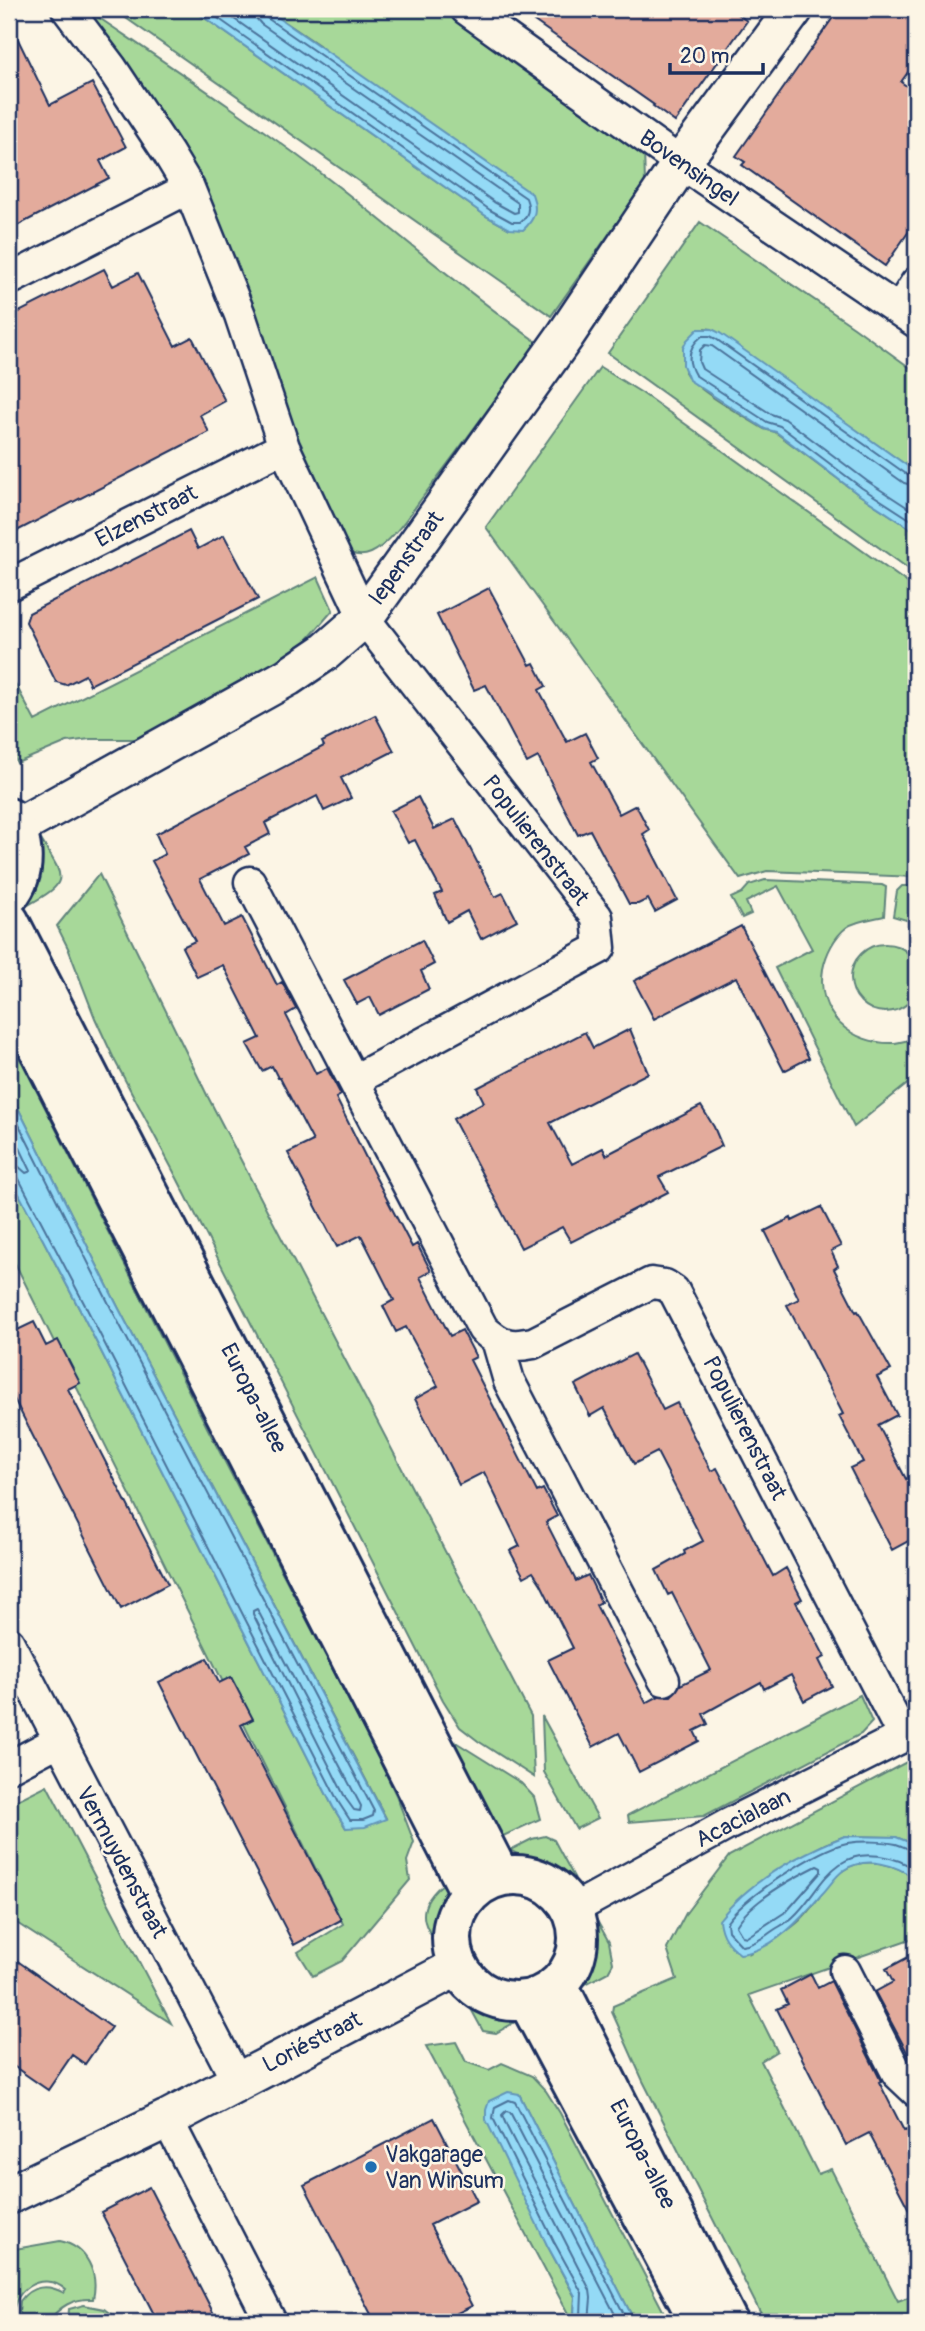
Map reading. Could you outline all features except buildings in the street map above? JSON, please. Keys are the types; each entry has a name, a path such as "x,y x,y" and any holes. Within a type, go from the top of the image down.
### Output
{"main road":[{"path":"9,895 21,869 22,848 12,823"},
{"name":"Europa-allee","path":"9,921 485,1884"},
{"name":"Europa-allee","path":"9,989 485,1884"},
{"path":"521,1875 542,1881 559,1893 572,1910 578,1929 577,1950 571,1969 543,1993 500,2001 475,1989 457,1967 450,1941 455,1915 485,1884 521,1875"},
{"name":"Europa-allee","path":"543,1993 700,2322"},
{"name":"Europa-allee","path":"543,1993 728,2322"}],"street":[{"path":"67,9 111,67 189,188 240,315 284,447 364,618"},
{"name":"Iepenstraat","path":"12,823 288,677 325,652 364,618 565,336 681,163 794,9"},
{"name":"Bovensingel","path":"485,14 681,163 908,316"},
{"path":"9,280 189,188"},
{"path":"908,316 916,283"},
{"name":"Elzenstraat","path":"9,585 284,447"},
{"name":"Populierenstraat","path":"355,1080 600,948 597,918 364,618"},
{"path":"250,881 483,1329 498,1343 509,1381 664,1680"},
{"name":"Populierenstraat","path":"498,1343 517,1346 533,1343 651,1283 665,1285 674,1291 910,1733"},
{"name":"Vermuydenstraat","path":"9,1643 237,2081"},
{"name":"Acacialaan","path":"572,1910 727,1825 910,1733"},
{"path":"9,1767 58,1741"},
{"name":"Loriéstraat","path":"9,2195 167,2119 457,1967"},
{"path":"845,1971 897,2073 916,2091"},
{"path":"167,2119 271,2322"}],"green space":[{"path":"79,9 86,9 274,139 537,342 401,526 379,549 365,555 355,555 334,539 210,203 184,148"},
{"path":"113,9 192,9 486,216 510,229 319,45 266,9 445,9 644,149 645,183 551,316"},
{"path":"700,222 916,372 916,472 712,329 705,328 685,372 710,395 764,429 775,432 858,494 916,532 916,574 608,353"},
{"path":"600,367 642,393 916,589 916,877 767,871 740,879 486,527"},
{"path":"318,577 333,610 296,653 138,739 67,742 17,763 9,747 9,672 35,721"},
{"path":"40,838 60,878 52,890 28,905 26,894 33,878"},
{"path":"99,874 208,1097 531,1716 534,1777 460,1727 443,1700 115,1061 57,926"},
{"path":"765,880 886,887 884,916 855,923 838,936 826,958 822,985 831,1013 851,1032 864,1039 879,1042 895,1043 916,1038 916,1077 854,1127 775,968 812,949 778,886 746,902 751,914 742,918 731,898 742,893 749,885"},
{"path":"902,886 916,886 916,923 893,916 897,891"},
{"path":"885,944 898,947 909,954 916,965 919,978 916,991 909,1002 898,1009 885,1012 872,1009 861,1002 854,991 851,978 854,965 861,954 872,947"},
{"path":"9,1042 23,1064 376,1753 414,1842 407,1861 410,1880 342,1961 313,1976 298,1952 343,1924 9,1251 9,1175 333,1807 346,1828 386,1818 118,1307 9,1090"},
{"path":"860,1695 872,1722 861,1734 704,1816 629,1822 628,1815"},
{"path":"542,1716 598,1818 576,1829 544,1772"},
{"path":"438,1731 521,1783 534,1797 540,1819 501,1837"},
{"path":"916,1757 916,1845 896,1837 845,1836 775,1871 750,1953 792,1927 838,1875 862,1863 891,1866 916,1879 916,1937 749,1995 777,2051 761,2061 818,2174 831,2169 898,2301 916,2294 916,2322 765,2322 643,2081 612,2012 613,2006 677,1979 667,1949 686,1913 729,1856"},
{"path":"47,1785 171,2023 9,1918 9,1804"},
{"path":"545,1836 554,1840 574,1877 510,1850"},
{"path":"450,1879 441,1952 426,1926 424,1913 431,1896"},
{"path":"596,1919 609,1942 613,1963 608,1972 584,1985"},
{"path":"458,1985 482,2002 522,2018 496,2033 483,2031"},
{"path":"456,2042 466,2062 489,2070 502,2063 532,2076 546,2091 669,2322 635,2322 519,2094 547,2245 575,2297 572,2321 426,2046"},
{"path":"60,2241 77,2249 89,2262 94,2280 93,2299 67,2304 47,2322 18,2322 20,2301 29,2292 46,2287 64,2293 66,2290 56,2284 37,2283 21,2293 13,2311 13,2322 9,2322 9,2250"},
{"path":"84,2305 104,2309 121,2322 68,2322 69,2309"}],"water":[{"path":"192,9 266,9 532,194 535,210 530,222 523,230 510,229 486,216"},
{"path":"698,329 712,329 720,333 916,472 916,532 858,494 776,432 765,429 689,380 683,365 683,348"},
{"path":"9,1090 118,1307 386,1819 365,1827 346,1828 333,1807 9,1175"},
{"path":"845,1836 896,1837 916,1845 916,1879 882,1864 862,1863 853,1866 838,1875 805,1913 775,1940 752,1952 740,1954 732,1947 721,1931 719,1920 731,1906 776,1870"},
{"path":"508,2092 519,2094 635,2322 571,2322 575,2296 486,2120 489,2101"}],"place":[{"name":"Vakgarage Van Winsum","path":"371,2167"}]}
